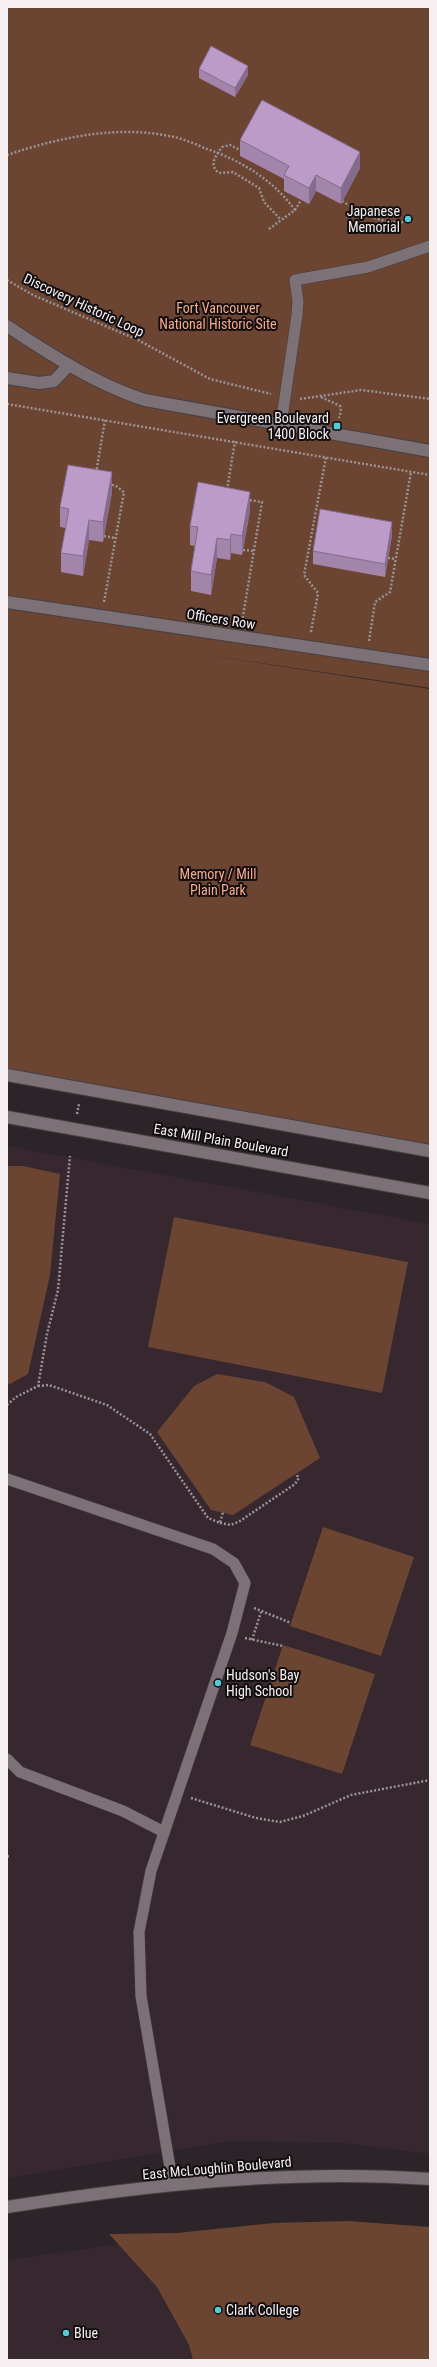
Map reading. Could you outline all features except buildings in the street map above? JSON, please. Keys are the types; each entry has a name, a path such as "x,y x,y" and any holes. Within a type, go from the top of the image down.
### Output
{"street":[{"path":"7,326 69,365 129,395 145,400 430,452"},
{"path":"7,378 38,383 54,381 69,365"},
{"name":"Officers Row","path":"7,602 430,665"},
{"name":"East Mill Plain Boulevard","path":"7,1076 430,1151"},
{"name":"East Mill Plain Boulevard","path":"7,1117 430,1193"},
{"name":"East McLoughlin Boulevard","path":"7,2207 92,2194 173,2185 332,2174 430,2179"}],"lane":[{"path":"281,425 297,315 298,301 295,280 368,266 430,246"},
{"path":"7,1479 213,1549 234,1563 245,1583 232,1633 151,1871 139,1932 140,1988 173,2185"},
{"path":"7,1759 20,1772 123,1811 164,1832"}],"path":[{"path":"7,155 52,141 100,133 142,133 170,136 219,153 242,164 274,185 295,210"},
{"path":"243,152 230,145 222,147 213,164 216,171 219,173 233,172 259,188 264,202 281,220"},
{"path":"269,229 295,210 301,200"},
{"path":"342,201 374,218 393,223 403,222"},
{"name":"Discovery Historic Loop","path":"7,280 52,303 138,340 210,379 285,397 305,399 361,390 430,399"},
{"path":"320,396 340,406 340,417 337,420"},
{"path":"7,404 236,441 430,475"},
{"path":"96,474 105,420"},
{"path":"226,496 236,441"},
{"path":"308,647 318,593 304,575 326,457"},
{"path":"366,656 375,602 390,592 411,472"},
{"path":"101,616 124,492 116,486 102,483"},
{"path":"240,498 262,502 240,637"},
{"path":"104,536 115,538"},
{"path":"310,542 317,544"},
{"path":"243,550 254,551"},
{"path":"388,558 396,560"},
{"path":"77,1117 80,1099"},
{"path":"38,1386 47,1334 58,1290 70,1156"},
{"path":"7,1405 16,1396 38,1386 49,1385 107,1405 150,1434 208,1518 220,1523 231,1525 240,1521 296,1484 299,1478 296,1474"},
{"path":"220,1523 223,1512"},
{"path":"241,1601 261,1612 291,1623"},
{"path":"252,1640 261,1612"},
{"path":"232,1633 252,1640 283,1646"},
{"path":"178,1793 256,1818 280,1822 303,1816 351,1795 430,1780"}],"shaded area":[{"name":"Hudson's Bay High School","path":"7,1146 430,1224 430,2154 344,2143 230,2141 7,2178"},
{"name":"Clark College","path":"212,2231 430,2360 7,2360 7,2260"}],"green space":[{"path":"7,7 430,7 430,688 200,654 430,689 430,1151 7,1075"},
{"path":"7,1166 23,1166 60,1174 50,1275 28,1374 10,1384 7,1383"},
{"path":"174,1217 408,1262 382,1393 148,1347"},
{"path":"217,1374 265,1382 294,1397 320,1458 233,1515 211,1510 157,1432 194,1386"},
{"path":"323,1527 414,1557 381,1656 290,1626"},
{"path":"283,1645 375,1674 342,1774 250,1745"},
{"name":"Clark College","path":"348,2221 430,2227 430,2360 193,2360 189,2345 157,2287 109,2234 177,2233 274,2223"}],"place":[{"name":"Japanese Memorial","path":"408,219"},
{"name":"Evergreen Boulevard 1400 Block","path":"337,426"},
{"name":"Hudson's Bay High School","path":"218,1683"},
{"name":"Clark College","path":"218,2310"},
{"name":"Blue","path":"66,2333"}],"park label":[{"name":"Fort Vancouver National Historic Site","path":"218,316"},
{"name":"Memory / Mill Plain Park","path":"218,882"}]}
